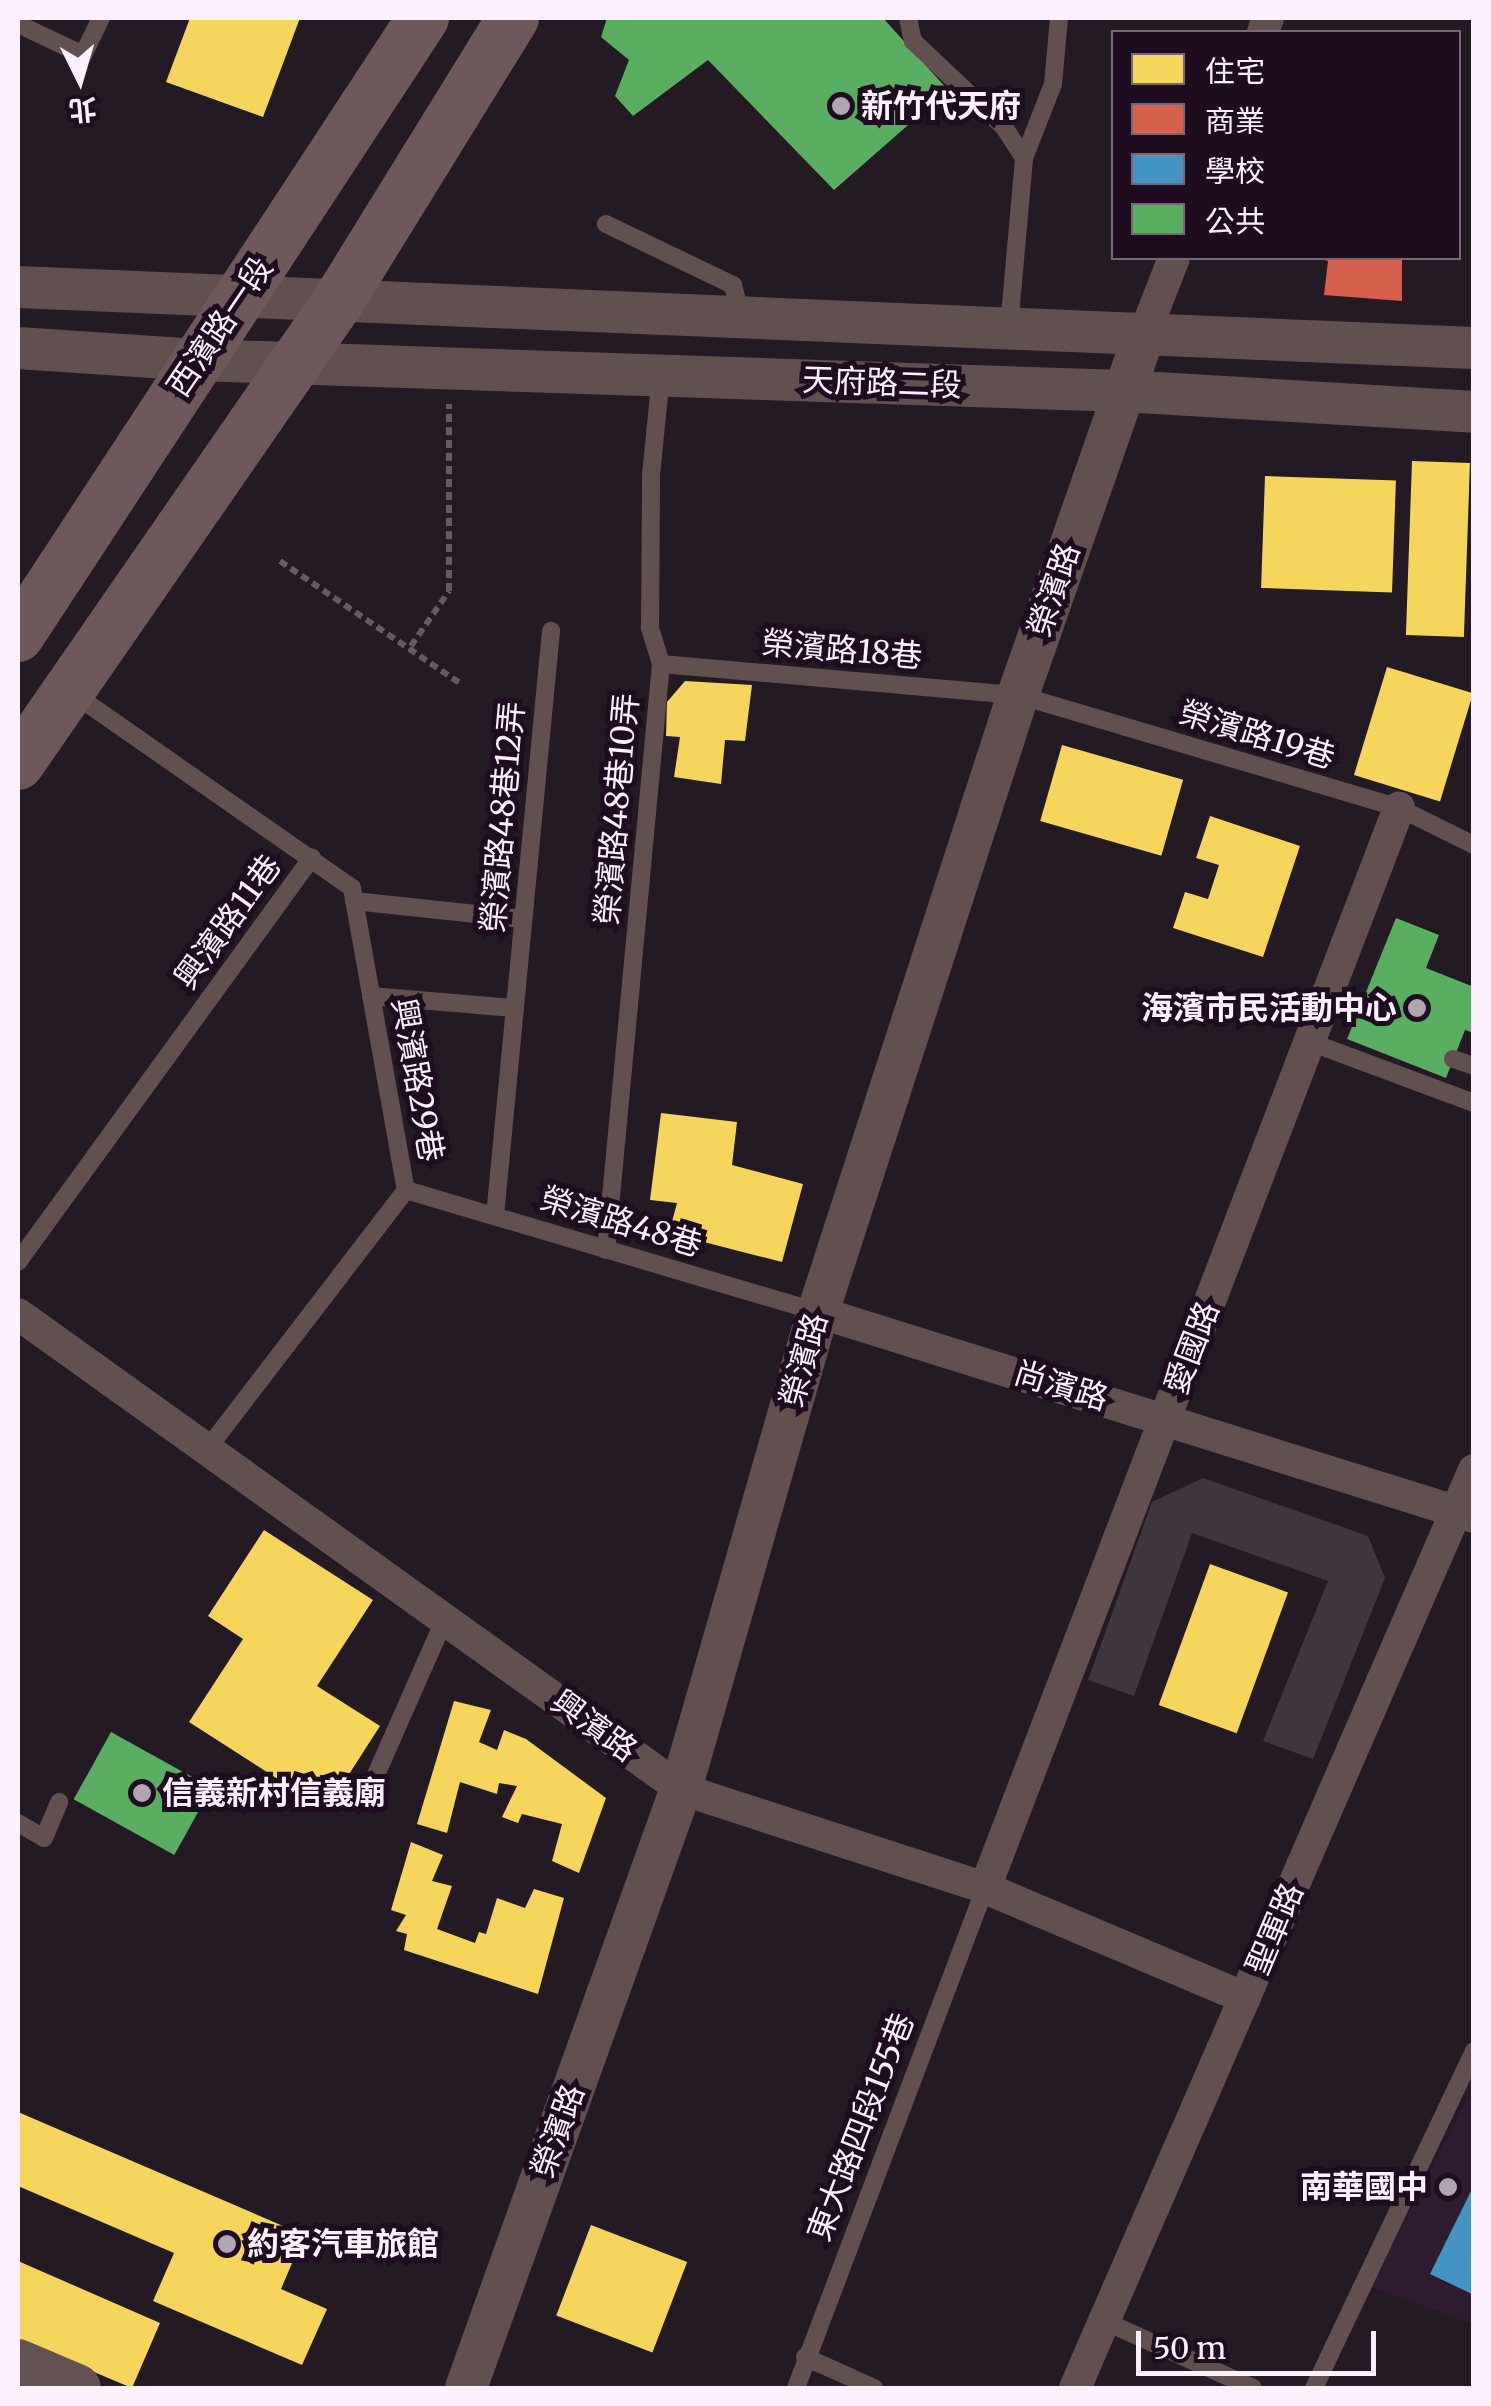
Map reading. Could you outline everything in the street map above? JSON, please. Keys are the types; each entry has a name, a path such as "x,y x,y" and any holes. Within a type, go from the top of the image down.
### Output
{"main road":[{"name":"西濱路一段","path":"18,636 423,18"},
{"path":"18,764 291,364 339,300 513,18"},
{"path":"18,2363 78,2388"}],"street":[{"path":"1145,332 1173,260"},
{"name":"天府路二段","path":"18,286 1474,348"},
{"name":"榮濱路","path":"466,2388 681,1789 818,1312 1018,695 1145,332"},
{"name":"天府路二段","path":"18,348 291,364 1123,391 1474,412"},
{"name":"愛國路","path":"985,1888 1399,808"},
{"name":"尚濱路","path":"818,1312 1465,1513"},
{"name":"興濱路","path":"18,1314 209,1447 681,1789 985,1888 1245,1998"},
{"name":"聖軍路","path":"1076,2388 1245,1998 1465,1513 1474,1470"}],"lane":[{"path":"18,24 83,54 101,18"},
{"path":"908,18 913,41 1004,127 1024,158"},
{"path":"1008,327 1024,158 1053,84 1060,18"},
{"path":"606,224 733,284 741,316"},
{"name":"榮濱路48巷10弄","path":"606,1250 660,664 650,628 651,475 661,376"},
{"name":"榮濱路48巷12弄","path":"495,1216 551,631"},
{"name":"榮濱路18巷","path":"660,664 1018,695"},
{"name":"興濱路11巷","path":"18,1262 312,858 67,689"},
{"name":"榮濱路19巷","path":"1018,695 1399,808 1474,844"},
{"path":"312,858 352,888 354,901 523,919"},
{"name":"興濱路29巷","path":"209,1447 406,1190 354,901"},
{"path":"371,996 515,1008"},
{"path":"1310,1042 1474,1103"},
{"path":"1453,1059 1474,1066"},
{"name":"榮濱路48巷","path":"406,1190 818,1312"},
{"path":"364,1802 445,1618"},
{"path":"18,1823 44,1838 59,1802"},
{"name":"東大路四段155巷","path":"796,2388 985,1888"},
{"path":"1314,2388 1474,2051"},
{"path":"1104,2322 1253,2388"},
{"path":"805,2357 874,2388"}],"path":[{"path":"411,646 449,592 450,368"},
{"path":"280,561 411,646 461,684"}],"shaded area":[{"name":"南華國中","path":"1473,2086 1473,2324 1371,2287"}],"building: 住宅":[{"path":"190,18 300,18 263,117 166,82"},
{"path":"1412,461 1470,463 1464,637 1406,635"},
{"path":"1265,476 1396,481 1392,593 1261,588"},
{"path":"1387,667 1473,693 1440,801 1354,775"},
{"path":"685,681 752,685 745,741 725,740 721,784 674,777 680,737 666,736 667,702"},
{"path":"1062,745 1183,780 1161,856 1040,821"},
{"path":"1210,816 1300,846 1263,957 1173,928 1185,892 1208,899 1219,865 1196,858"},
{"path":"661,1113 737,1122 732,1165 803,1184 782,1262 669,1233 677,1203 650,1200"},
{"path":"264,1530 373,1600 317,1686 380,1726 326,1810 189,1722 243,1639 208,1616"},
{"path":"1210,1564 1288,1592 1237,1733 1159,1705"},
{"path":"454,1701 491,1710 479,1742 497,1750 504,1730 526,1739 606,1798 579,1873 552,1861 562,1824 522,1814 518,1823 502,1817 517,1786 499,1783 497,1794 460,1782 447,1833 417,1824"},
{"path":"411,1842 443,1855 432,1881 452,1886 437,1929 475,1943 479,1932 486,1934 497,1898 525,1908 534,1889 564,1898 538,1994 404,1950 407,1934 396,1931 406,1915 391,1910"},
{"name":"約客汽車旅館","path":"18,2112 304,2235 281,2289 327,2309 302,2365 153,2301 174,2253 18,2186"},
{"path":"591,2225 687,2262 652,2352 556,2316"},
{"path":"18,2261 160,2323 132,2388 18,2340"}],"building: 商業":[{"path":"1325,260 1402,260 1402,301 1324,295 1328,261"}],"building: 學校":[{"path":"1474,2185 1474,2295 1430,2274"}],"building: 公共":[{"name":"新竹代天府","path":"607,18 883,18 948,90 834,190 708,60 633,116 615,96 629,60 601,37"},
{"name":"海濱市民活動中心","path":"1396,918 1439,935 1426,968 1474,987 1474,1033 1465,1030 1446,1078 1347,1039"},
{"name":"信義新村信義廟","path":"111,1732 212,1788 174,1855 74,1799"}],"building: 其他":[{"path":"1203,1478 1368,1536 1385,1578 1313,1759 1263,1741 1328,1581 1192,1533 1134,1696 1088,1680 1152,1502"}],"place":[{"name":"新竹代天府","path":"841,106"},
{"name":"海濱市民活動中心","path":"1417,1008"},
{"name":"信義新村信義廟","path":"142,1793"},
{"name":"南華國中","path":"1448,2187"},
{"name":"約客汽車旅館","path":"227,2244"}]}
